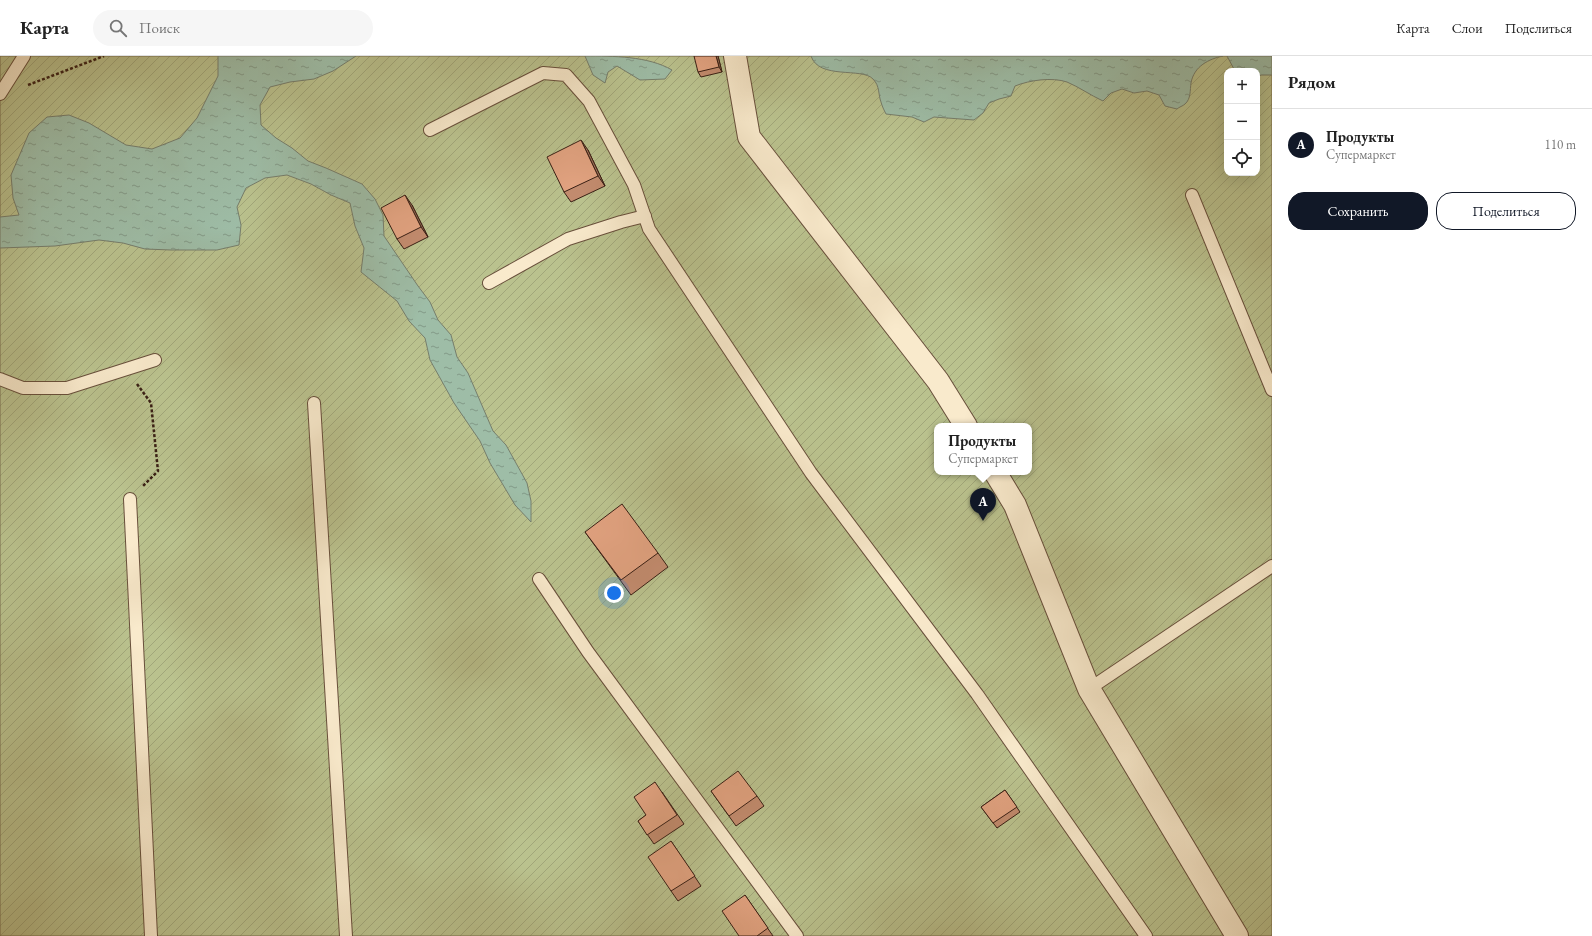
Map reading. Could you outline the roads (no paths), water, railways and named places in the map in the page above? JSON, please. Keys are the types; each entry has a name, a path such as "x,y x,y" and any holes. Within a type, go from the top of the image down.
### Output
{"street":[{"path":"735,56 749,137 938,381 964,423"},
{"path":"997,475 1015,505 1090,690 1237,936"}],"lane":[{"path":"0,94 24,56"},
{"path":"430,130 544,73 566,75 588,101 634,184 649,229 811,473 977,694 1146,936"},
{"path":"1192,195 1272,390"},
{"path":"489,283 568,238 645,216"},
{"path":"0,379 23,388 67,388 155,360"},
{"path":"314,403 346,936"},
{"path":"130,499 151,936"},
{"path":"1090,690 1272,566"},
{"path":"539,579 588,652 797,936"}],"water":[{"path":"218,56 356,56 333,71 314,79 290,82 270,87 260,105 261,125 308,161 362,184 375,199 383,215 384,236 430,302 438,320 451,335 457,357 468,373 493,431 506,445 527,483 531,501 531,522 515,505 490,463 480,441 454,403 430,360 425,338 409,321 397,301 361,272 364,248 355,226 350,203 311,184 287,175 265,178 246,188 237,207 241,225 239,245 217,250 171,250 145,249 123,243 99,240 55,246 0,248 0,217 19,215 13,198 11,175 29,133 47,117 69,115 89,123 126,145 152,149 180,138 197,118 218,76"},
{"path":"585,56 641,59 663,65 672,70 665,79 640,80 617,66 608,72 605,83 593,75"},
{"path":"811,56 1223,56 1208,61 1195,72 1191,83 1188,100 1184,105 1177,109 1165,106 1159,95 1147,91 1134,93 1122,89 1111,93 1103,101 1067,82 1048,79 1027,82 1015,86 1011,96 989,103 983,113 974,120 934,117 924,122 912,117 886,114 881,104 877,84 873,79 860,74 831,71 816,63"},
{"path":"1227,56 1272,56 1272,75 1260,76 1260,68 1233,68"}],"place":[{"name":"Продукты","path":"983,521"}]}
